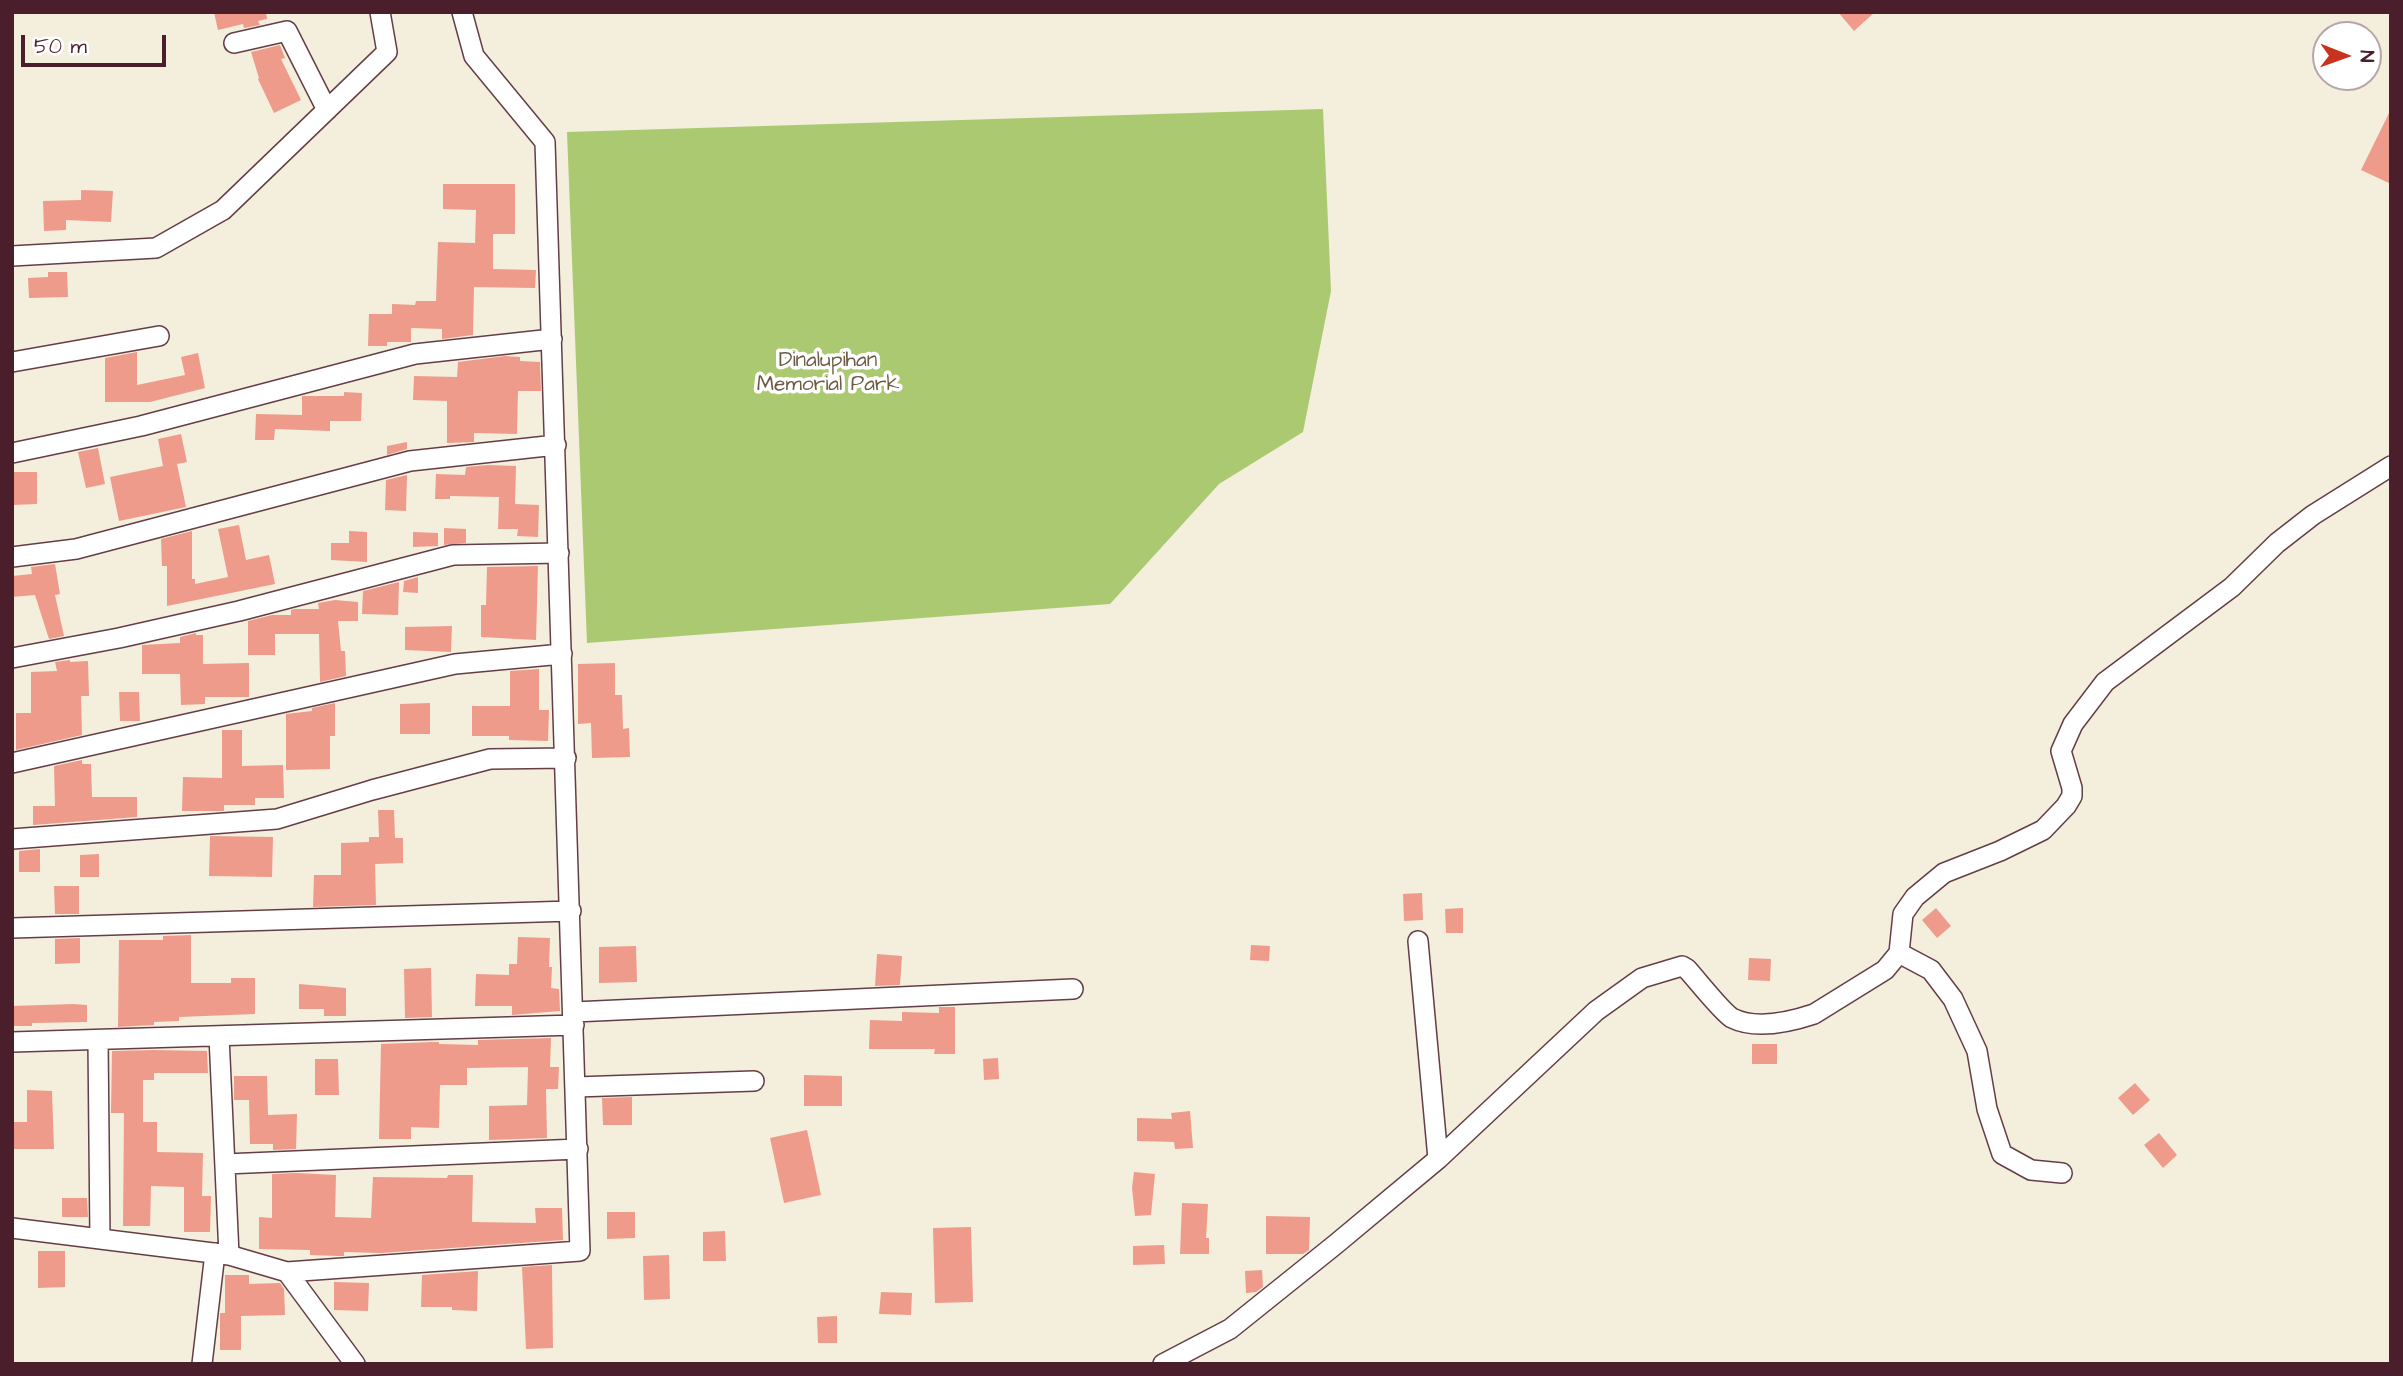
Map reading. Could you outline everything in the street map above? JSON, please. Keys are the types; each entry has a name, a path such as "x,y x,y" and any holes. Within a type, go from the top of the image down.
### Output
{"street":[{"path":"12,256 156,248 223,210 387,52 380,12"},
{"path":"12,1228 222,1254 287,1272 580,1251 545,142 474,56 462,12"},
{"path":"234,43 287,31 327,110"},
{"path":"12,362 159,336"},
{"path":"12,453 141,426 415,354 552,340"},
{"path":"12,557 76,549 410,461 555,445"},
{"path":"1163,1364 1230,1329 1438,1159 1596,1011 1642,978 1682,966 1688,969 1731,1017 1760,1024 1801,1018 1826,1007 1885,970 1899,953 1903,914 1915,897 1944,873 2000,851 2043,830 2066,806 2072,796 2072,788 2061,751 2073,724 2105,682 2232,587 2277,543 2314,515 2391,466"},
{"path":"12,658 119,638 239,611 453,555 559,553"},
{"path":"12,763 454,664 562,654"},
{"path":"12,839 277,819 372,790 490,759 566,758"},
{"path":"12,928 571,911"},
{"path":"1418,941 1438,1159"},
{"path":"1899,953 1931,970 1952,999 1977,1051 1987,1109 2002,1154 2031,1170 2062,1173"},
{"path":"12,1042 219,1036 574,1019 1073,989"},
{"path":"202,1364 222,1254 225,1164 219,1036"},
{"path":"98,1040 100,1239"},
{"path":"576,1087 754,1081"},
{"path":"225,1164 578,1149"},
{"path":"287,1272 355,1364"}],"green space":[{"name":"Dinalupihan Memorial Park","path":"1323,109 1331,291 1303,432 1219,484 1110,604 587,643 567,132"}],"building":[{"path":"214,12 266,12 267,19 258,21 260,25 244,28 243,24 218,30"},
{"path":"1838,12 1875,12 1854,31"},
{"path":"280,45 285,58 281,59 301,100 274,113 258,79 251,52"},
{"path":"2391,109 2391,184 2361,170"},
{"path":"443,184 515,184 515,234 493,234 493,269 536,270 535,288 474,287 473,335 442,339 442,329 411,328 411,342 387,342 387,346 368,346 369,314 392,314 392,304 415,305 416,301 436,301 438,242 475,243 476,210 443,209"},
{"path":"81,190 113,191 111,222 66,220 66,230 44,231 43,201 81,200"},
{"path":"48,272 67,272 68,297 29,298 28,278 48,277"},
{"path":"137,352 137,385 185,375 181,357 198,353 205,388 150,402 105,402 105,358"},
{"path":"505,356 520,357 520,361 540,362 541,391 518,391 517,434 474,433 474,442 447,443 447,401 413,400 414,376 457,377 458,362"},
{"path":"344,392 362,393 361,421 330,421 330,431 275,429 274,440 255,440 256,414 302,415 302,396 344,396"},
{"path":"181,434 187,462 177,464 186,507 119,521 110,477 163,466 158,439"},
{"path":"407,442 407,449 387,455 387,446"},
{"path":"98,448 105,484 86,488 78,452"},
{"path":"516,466 515,504 539,505 538,537 517,536 518,529 498,529 499,497 450,496 450,499 435,499 436,474 465,475 466,467"},
{"path":"12,472 37,472 37,504 12,505"},
{"path":"407,475 406,511 385,510 386,480"},
{"path":"239,525 246,560 269,555 275,584 167,606 167,566 162,566 161,539 192,531 192,579 195,579 195,584 228,577 218,529"},
{"path":"444,528 466,529 466,543 444,545"},
{"path":"349,531 367,532 367,562 331,560 331,543 349,543"},
{"path":"413,532 438,533 438,546 413,547"},
{"path":"55,564 60,594 55,595 64,636 49,639 35,595 12,597 12,576 32,574 31,567"},
{"path":"538,566 536,640 481,637 481,605 486,605 487,567"},
{"path":"418,577 418,593 403,592 404,581"},
{"path":"399,582 398,615 362,614 363,591"},
{"path":"335,600 358,602 358,621 338,621 341,651 345,651 346,676 320,682 319,634 275,634 275,655 248,655 248,621 272,615 291,615 291,610 295,609 319,609 318,603"},
{"path":"452,626 451,652 405,650 405,627"},
{"path":"196,633 203,635 203,664 249,663 249,697 205,697 205,704 181,705 180,674 142,674 142,645 180,643 180,637"},
{"path":"88,661 89,696 81,696 82,735 16,750 16,713 31,713 31,672 57,671 55,662"},
{"path":"615,663 615,695 622,695 623,729 629,728 630,757 592,758 591,723 578,724 578,664"},
{"path":"539,669 539,710 549,710 548,741 509,740 509,736 472,736 472,706 510,706 510,671"},
{"path":"119,692 139,692 140,721 120,721"},
{"path":"335,703 335,736 330,736 330,769 286,770 286,714 312,711 312,708"},
{"path":"430,703 430,734 400,734 400,704"},
{"path":"222,730 242,730 242,766 283,765 284,798 255,798 255,805 224,805 224,811 182,811 183,777 222,778"},
{"path":"82,760 82,764 91,764 92,797 137,797 137,817 33,825 33,806 55,806 54,766"},
{"path":"378,810 394,810 395,838 403,838 403,863 375,864 376,905 313,907 314,875 341,875 341,843 369,842 369,837 379,837"},
{"path":"210,836 273,837 272,877 209,876"},
{"path":"40,849 40,872 19,872 19,851"},
{"path":"99,854 99,877 80,877 80,855"},
{"path":"54,886 79,886 79,914 55,914"},
{"path":"1422,893 1423,920 1404,921 1403,894"},
{"path":"1463,908 1463,933 1446,933 1445,909"},
{"path":"1936,908 1951,926 1937,938 1922,920"},
{"path":"191,935 191,983 231,983 231,978 255,978 255,1014 179,1017 179,1021 118,1027 119,940 163,940 163,936"},
{"path":"518,937 550,938 551,988 559,989 560,1011 512,1015 512,1006 475,1006 476,974 509,975 509,964 517,964"},
{"path":"80,938 80,963 55,964 55,939"},
{"path":"1251,945 1270,946 1269,961 1250,960"},
{"path":"636,946 637,982 599,983 599,947"},
{"path":"877,954 902,956 900,985 875,986"},
{"path":"1749,958 1771,959 1770,981 1748,980"},
{"path":"431,968 432,1017 405,1018 404,969"},
{"path":"299,984 346,988 346,1016 324,1016 324,1009 299,1009"},
{"path":"87,1005 87,1022 12,1026 12,1006"},
{"path":"939,1007 955,1007 955,1054 934,1054 935,1049 869,1049 870,1020 902,1021 902,1012 939,1013"},
{"path":"551,1038 550,1067 559,1067 558,1089 546,1089 547,1138 489,1140 489,1106 527,1105 528,1067 467,1068 467,1085 440,1085 439,1128 411,1127 411,1139 379,1139 381,1044 439,1042 478,1045 478,1040"},
{"path":"1752,1044 1777,1044 1777,1064 1752,1064"},
{"path":"112,1051 207,1051 208,1073 154,1073 154,1080 143,1080 143,1122 157,1122 157,1152 203,1153 202,1196 211,1196 210,1232 184,1232 184,1187 151,1186 150,1226 123,1226 124,1113 111,1113"},
{"path":"998,1058 999,1079 984,1080 983,1059"},
{"path":"315,1059 338,1059 339,1095 315,1095"},
{"path":"804,1075 842,1076 842,1106 804,1106"},
{"path":"234,1076 267,1076 268,1115 297,1114 296,1149 273,1150 273,1144 250,1144 249,1100 234,1100"},
{"path":"2135,1083 2150,1100 2133,1115 2118,1098"},
{"path":"27,1090 52,1091 54,1149 12,1149 12,1122 27,1122"},
{"path":"632,1097 632,1125 603,1125 602,1098"},
{"path":"1190,1111 1193,1148 1175,1149 1174,1142 1137,1141 1137,1118 1172,1119 1171,1113"},
{"path":"807,1130 821,1195 784,1203 770,1138"},
{"path":"2159,1133 2177,1155 2163,1168 2144,1145"},
{"path":"1134,1172 1155,1174 1151,1215 1135,1216 1132,1188"},
{"path":"272,1174 336,1175 335,1217 371,1218 373,1177 447,1178 448,1175 473,1175 472,1222 536,1223 535,1208 562,1208 563,1240 381,1253 344,1252 344,1256 310,1255 310,1250 259,1249 259,1217 272,1218"},
{"path":"62,1198 87,1198 88,1217 62,1217"},
{"path":"1182,1203 1208,1204 1206,1238 1209,1238 1209,1254 1180,1254"},
{"path":"607,1212 635,1212 635,1238 607,1239"},
{"path":"1266,1216 1310,1217 1309,1250 1303,1254 1266,1254"},
{"path":"971,1227 973,1302 935,1303 933,1228"},
{"path":"725,1231 726,1261 703,1261 703,1232"},
{"path":"1164,1245 1165,1264 1133,1265 1133,1246"},
{"path":"38,1251 65,1251 65,1287 38,1288"},
{"path":"669,1255 670,1299 644,1300 643,1256"},
{"path":"552,1265 553,1348 526,1349 522,1267"},
{"path":"1262,1270 1263,1287 1256,1292 1246,1293 1245,1271"},
{"path":"478,1271 477,1311 452,1310 452,1307 421,1307 422,1275"},
{"path":"225,1275 249,1275 249,1284 280,1283 284,1289 285,1315 241,1316 241,1350 220,1350 220,1313 225,1313"},
{"path":"334,1282 369,1283 368,1311 334,1310"},
{"path":"881,1292 912,1293 911,1315 879,1314"},
{"path":"837,1316 837,1343 818,1343 817,1317"}]}
